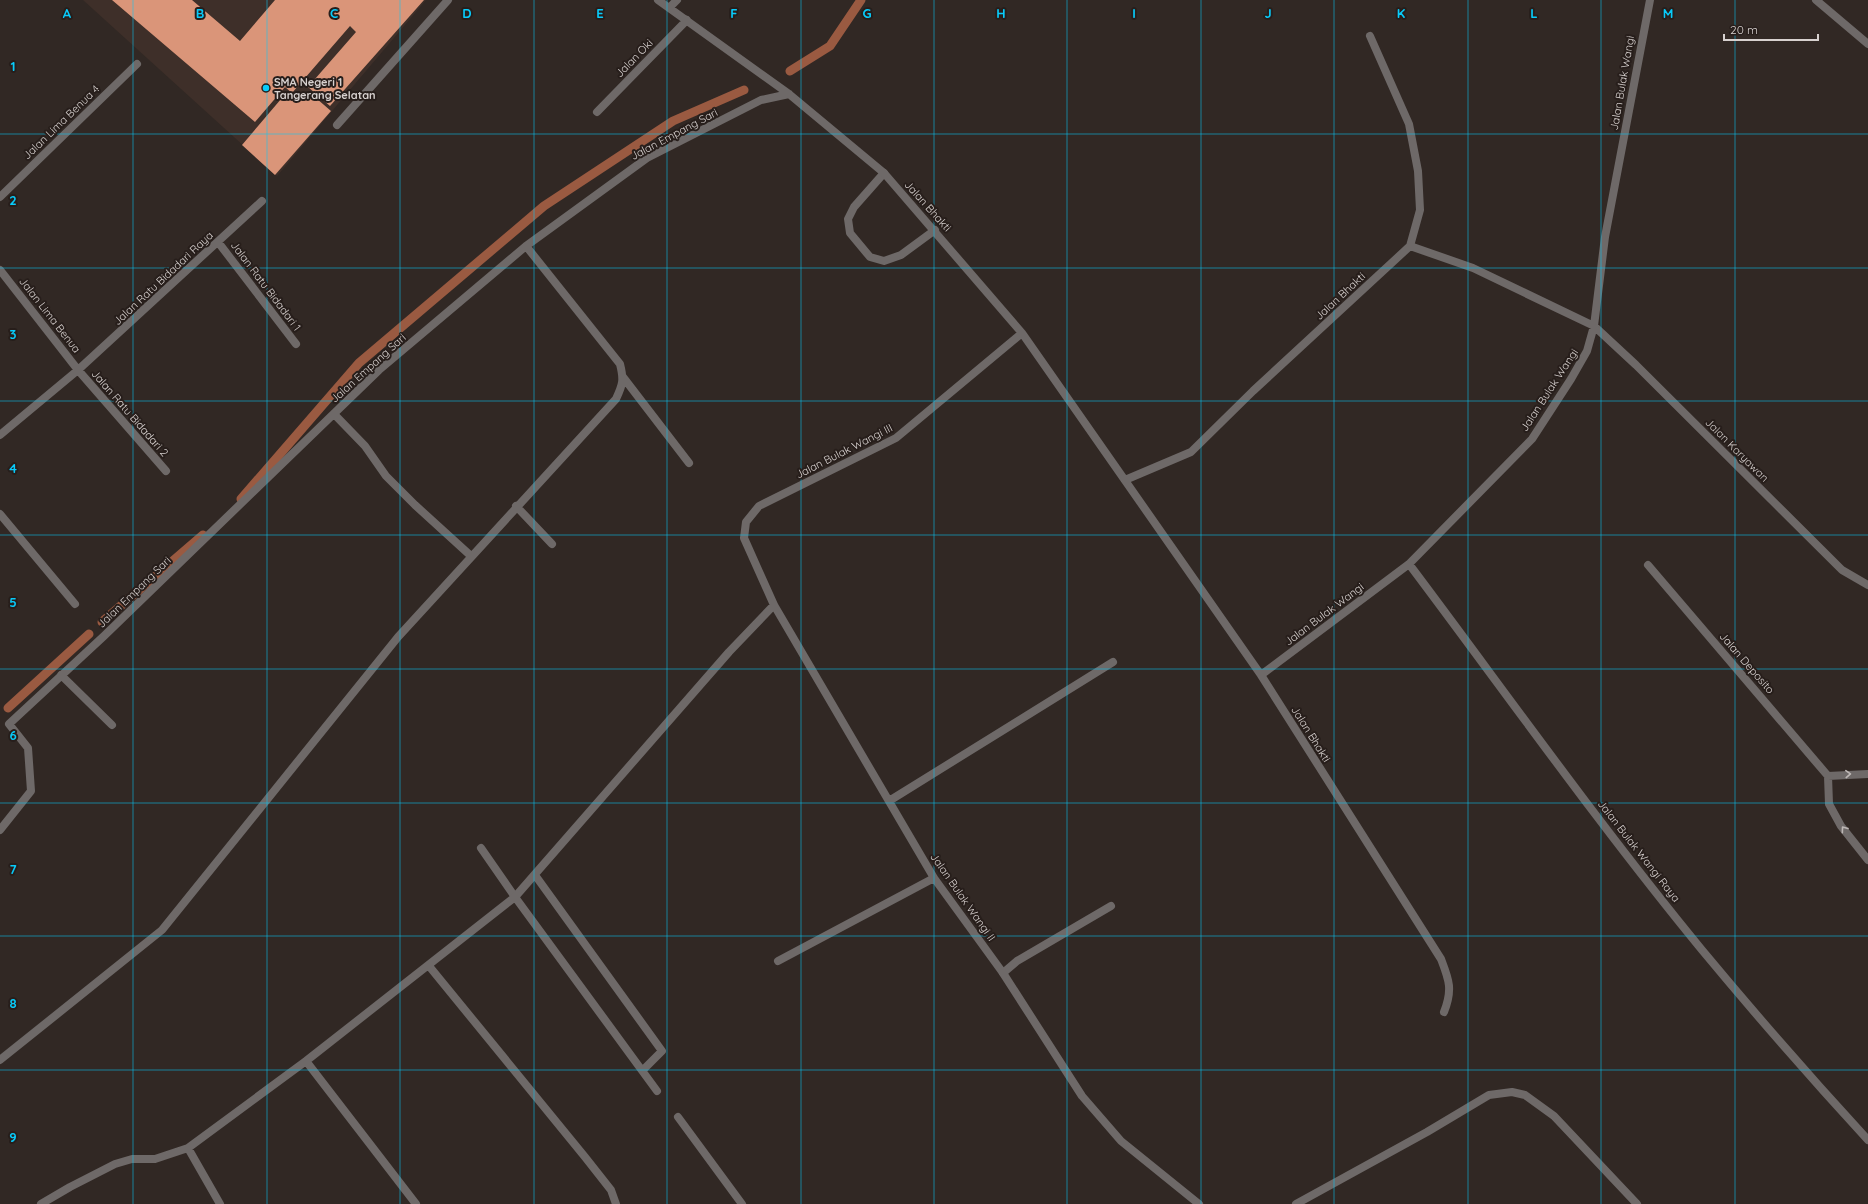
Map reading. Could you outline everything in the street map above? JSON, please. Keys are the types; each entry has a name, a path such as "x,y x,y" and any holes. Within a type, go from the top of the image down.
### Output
{"street":[{"path":"337,125 448,0"},
{"name":"Jalan Bhakti","path":"658,0 789,94 884,174 935,230 1022,333 1261,675 1441,958 1450,993 1444,1012"},
{"path":"669,8 677,0"},
{"name":"Jalan Bulak Wangi","path":"1261,675 1409,564 1532,438 1571,379 1584,356 1594,326 1605,237 1650,0"},
{"path":"1816,0 1868,44"},
{"name":"Jalan Oki","path":"597,112 687,20"},
{"path":"1370,36 1409,124 1418,171 1420,210 1410,246 1473,268 1594,326"},
{"name":"Jalan Lima Benua 4","path":"0,197 137,64"},
{"name":"Jalan Empang Sari","path":"0,830 31,791 28,748 9,724 104,636 379,370 526,246 647,158 761,100 789,94"},
{"path":"884,174 854,207 848,220 850,233 870,256 884,261 902,255 935,230"},
{"name":"Jalan Ratu Bidadari Raya","path":"78,370 262,201"},
{"name":"Jalan Ratu Bidadari 1","path":"218,242 296,344"},
{"path":"0,1060 162,930 398,637 516,506 616,399 622,386 623,377 620,364 526,246"},
{"name":"Jalan Bhakti","path":"1125,480 1191,452 1253,390 1410,246"},
{"name":"Jalan Lima Benua","path":"0,270 78,370 0,434"},
{"name":"Jalan Karyawan","path":"1594,326 1636,365 1842,570 1868,585"},
{"name":"Jalan Bulak Wangi III","path":"746,522 759,506 896,438 1022,333"},
{"name":"Jalan Ratu Bidadari 2","path":"78,370 166,471"},
{"path":"623,377 689,463"},
{"path":"334,414 365,446 386,476 415,505 471,556"},
{"path":"516,506 552,544"},
{"path":"0,514 75,604"},
{"name":"Jalan Bulak Wangi II","path":"746,522 744,538 774,605 934,878 1003,973 1082,1096 1121,1141 1198,1204"},
{"name":"Jalan Bulak Wangi Raya","path":"1409,564 1604,825 1702,949 1804,1069 1868,1140"},
{"name":"Jalan Deposito","path":"1648,566 1828,776"},
{"path":"41,1204 70,1186 115,1164 132,1159 155,1159 188,1148 306,1061 515,897 729,652 774,605"},
{"path":"889,801 1113,662"},
{"path":"61,675 112,725"},
{"path":"1868,774 1828,776 1829,804 1841,826 1868,860"},
{"path":"481,848 515,897 657,1090"},
{"path":"535,875 662,1051 643,1070"},
{"path":"778,962 934,878"},
{"path":"1003,973 1017,961 1111,906"},
{"path":"429,966 589,1162 611,1190 616,1204"},
{"path":"306,1061 416,1204"},
{"path":"1296,1204 1427,1132 1489,1095 1512,1092 1525,1095 1554,1116 1637,1204"},
{"path":"678,1117 742,1204"},
{"path":"188,1148 220,1204"}],"shaded area":[{"name":"SMA Negeri 1 Tangerang Selatan","path":"83,0 426,0 277,176"}],"building":[{"name":"SMA Negeri 1 Tangerang Selatan","path":"112,0 192,0 240,41 275,0 424,0 330,106 308,87 356,32 350,26 292,93 285,87 255,122"},
{"path":"287,92 294,98 297,93 303,99 309,92 331,111 275,175 242,145"}],"waterway":[{"path":"790,71 830,46 861,0"},
{"path":"241,499 359,363 544,206 673,121 744,90"},
{"path":"102,622 203,535"},
{"path":"8,708 89,634"}],"place":[{"name":"SMA Negeri 1 Tangerang Selatan","path":"266,88"}]}
